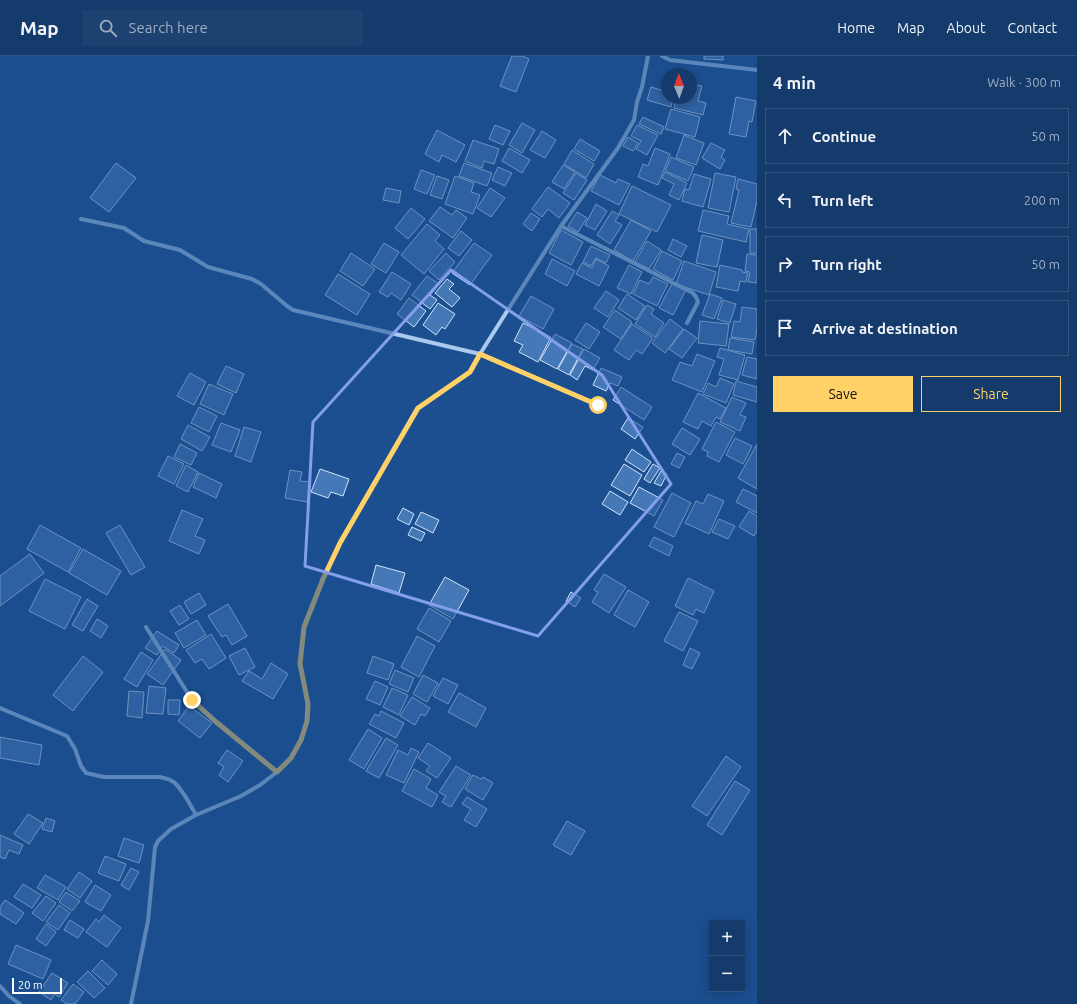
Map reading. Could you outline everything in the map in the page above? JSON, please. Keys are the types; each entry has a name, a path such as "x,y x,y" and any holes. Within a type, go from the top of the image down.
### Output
{"street":[{"path":"131,1004 148,921 156,847 158,841 171,829 196,815 241,796 260,785 277,772 291,758 301,740 307,721 308,704 300,664 304,627 323,579 340,543 418,408 470,372 561,226 618,148 634,120 648,56"},
{"path":"662,56 670,60 757,70"},
{"path":"81,219 124,228 144,240 180,250 208,267 252,279 261,284 293,310 480,354 598,405"},
{"path":"561,226 693,293 698,302 687,323"},
{"path":"146,627 192,700 277,772"},
{"path":"0,708 67,736 75,749 81,766 86,773 104,777 167,778 174,782 186,797 196,815"},
{"path":"0,986 9,996 20,1004"}],"highlighted area":[{"path":"451,270 602,375 671,484 538,636 305,566 313,422"}],"building":[{"path":"512,56 522,56 529,59 516,92 500,86"},
{"path":"704,56 723,56 723,60 704,59"},
{"path":"697,85 702,86 698,101 706,103 703,115 674,108 675,104 697,104"},
{"path":"651,87 661,90 661,104 672,104 671,107 647,100"},
{"path":"736,97 756,101 752,122 749,121 746,137 729,134"},
{"path":"671,109 700,117 695,137 665,129"},
{"path":"643,117 664,127 661,134 639,124"},
{"path":"522,123 535,130 522,153 509,145"},
{"path":"495,125 510,131 503,145 489,139"},
{"path":"637,125 658,135 647,155 636,149 641,141 631,136"},
{"path":"437,130 465,145 456,162 442,155 439,162 425,154"},
{"path":"542,131 556,140 545,158 530,150"},
{"path":"684,135 704,143 696,165 676,158"},
{"path":"628,137 638,143 633,151 623,146"},
{"path":"580,139 600,151 594,161 574,149"},
{"path":"473,140 499,149 494,164 484,161 482,168 465,161"},
{"path":"711,143 725,150 721,157 725,160 720,169 702,158"},
{"path":"509,148 530,160 522,173 502,161"},
{"path":"655,148 670,154 658,185 638,177 643,164 648,166"},
{"path":"572,150 594,164 586,178 564,164"},
{"path":"671,157 694,167 688,181 665,171"},
{"path":"116,163 136,178 109,212 90,198"},
{"path":"464,163 492,173 487,186 459,176"},
{"path":"563,165 575,172 564,189 552,182"},
{"path":"498,167 512,173 505,186 492,180"},
{"path":"421,170 435,175 427,194 414,189"},
{"path":"665,172 687,183 679,200 669,195 674,184 662,178"},
{"path":"576,173 587,180 574,200 563,193"},
{"path":"715,173 736,177 729,212 708,208"},
{"path":"694,174 711,179 703,207 682,201 685,189 689,190"},
{"path":"600,175 616,183 618,179 630,184 619,205 591,191"},
{"path":"437,176 449,180 442,199 430,195"},
{"path":"455,176 474,183 471,192 480,195 473,214 445,204"},
{"path":"738,179 757,184 757,201 751,227 731,223 739,190 736,189"},
{"path":"632,186 671,205 657,232 619,214"},
{"path":"548,187 570,203 559,218 548,209 542,217 532,209"},
{"path":"386,188 401,191 399,203 383,200"},
{"path":"490,188 505,198 491,217 477,208"},
{"path":"596,204 607,211 595,230 585,225"},
{"path":"440,207 452,215 456,210 467,218 453,238 429,221"},
{"path":"411,208 425,219 408,239 395,228"},
{"path":"703,210 729,216 727,224 749,229 746,242 698,231"},
{"path":"612,211 619,215 615,221 622,225 610,244 597,235"},
{"path":"577,212 587,218 578,232 568,226"},
{"path":"531,213 540,219 532,231 523,224"},
{"path":"631,220 651,231 633,261 614,250"},
{"path":"427,224 440,235 435,241 444,249 424,274 401,255"},
{"path":"750,229 757,229 757,253 750,253"},
{"path":"561,230 583,242 571,265 549,253"},
{"path":"461,231 472,240 459,256 448,248"},
{"path":"702,235 723,240 717,267 696,263"},
{"path":"673,239 687,246 681,257 668,250"},
{"path":"647,241 661,250 649,269 635,262"},
{"path":"384,243 399,252 386,273 371,264"},
{"path":"474,243 492,255 470,285 452,273"},
{"path":"591,246 610,255 606,263 596,258 591,266 583,262"},
{"path":"662,251 682,261 673,280 653,269"},
{"path":"351,253 375,269 363,286 340,271"},
{"path":"446,253 455,262 439,280 429,271"},
{"path":"747,254 757,255 757,283 748,282 750,272 745,271"},
{"path":"552,259 575,271 567,286 545,274"},
{"path":"596,259 609,266 599,286 576,274 582,263 592,268"},
{"path":"684,261 716,272 709,295 676,284"},
{"path":"629,265 642,272 631,294 617,288"},
{"path":"720,265 742,270 742,272 748,273 746,282 740,281 738,291 716,287"},
{"path":"392,272 411,284 401,300 391,293 388,297 379,292"},
{"path":"338,274 370,294 357,315 325,295"},
{"path":"427,276 439,284 430,295 437,300 430,309 412,295"},
{"path":"653,277 668,284 657,306 633,294 640,280 649,284"},
{"path":"447,279 454,284 449,289 460,298 452,307 435,293"},
{"path":"672,284 686,290 673,315 659,308"},
{"path":"606,291 619,300 608,317 594,308"},
{"path":"627,294 645,306 636,320 618,308"},
{"path":"710,294 722,298 714,319 702,315"},
{"path":"531,296 554,309 543,329 519,316"},
{"path":"409,298 426,311 414,327 397,314"},
{"path":"723,300 736,304 730,323 717,319"},
{"path":"438,303 455,314 445,329 442,327 436,335 423,325"},
{"path":"647,305 654,309 651,314 664,323 655,337 635,324"},
{"path":"742,307 757,309 757,329 755,340 731,337 734,321 740,322"},
{"path":"615,310 632,322 621,339 603,327"},
{"path":"670,319 683,329 665,353 652,343"},
{"path":"700,321 729,324 726,346 698,343"},
{"path":"523,323 551,337 538,362 519,352 523,345 514,341"},
{"path":"586,323 600,332 589,349 575,340"},
{"path":"632,324 653,338 642,354 636,350 629,360 614,350"},
{"path":"684,329 697,338 682,358 669,349"},
{"path":"555,334 572,343 557,369 540,360"},
{"path":"730,338 754,342 752,354 728,350"},
{"path":"572,344 583,349 569,375 558,369"},
{"path":"720,348 745,355 738,380 719,375 724,359 717,357"},
{"path":"584,349 600,358 593,370 585,366 577,380 570,375"},
{"path":"697,354 715,361 702,392 672,380 680,362 692,366"},
{"path":"747,357 757,359 757,379 742,375"},
{"path":"226,366 244,374 236,393 217,384"},
{"path":"601,368 622,377 618,386 610,383 606,391 593,385"},
{"path":"190,373 206,382 194,405 177,396"},
{"path":"720,378 734,384 726,403 703,394 708,383 716,387"},
{"path":"736,381 757,387 757,402 733,395"},
{"path":"209,384 233,394 224,415 200,404"},
{"path":"621,387 652,407 644,420 613,400"},
{"path":"698,393 726,408 720,419 716,417 711,426 702,421 698,429 683,422"},
{"path":"732,397 746,403 740,415 746,417 740,431 720,422"},
{"path":"199,407 217,416 209,432 191,423"},
{"path":"628,418 643,427 635,439 621,429"},
{"path":"716,422 735,432 719,462 707,456 708,452 702,449"},
{"path":"221,423 240,430 231,452 212,445"},
{"path":"188,425 210,437 202,451 181,439"},
{"path":"244,427 261,432 251,462 235,456"},
{"path":"682,428 700,439 690,455 672,444"},
{"path":"735,438 752,446 743,464 726,455"},
{"path":"180,444 197,453 191,465 174,457"},
{"path":"757,444 757,489 738,478"},
{"path":"632,449 651,462 644,472 625,460"},
{"path":"677,453 685,457 679,468 671,464"},
{"path":"168,456 184,464 174,484 158,476"},
{"path":"624,464 642,475 630,496 611,485"},
{"path":"653,464 660,468 650,483 644,479"},
{"path":"186,465 198,472 188,492 176,486"},
{"path":"320,469 349,479 343,496 331,492 328,498 311,492"},
{"path":"290,470 302,472 300,481 310,482 307,502 285,498"},
{"path":"661,471 667,474 661,486 654,483"},
{"path":"199,473 222,484 216,498 193,487"},
{"path":"639,487 663,500 654,516 630,503"},
{"path":"743,489 757,496 757,513 736,502"},
{"path":"610,491 628,502 620,515 602,504"},
{"path":"672,493 691,503 674,537 654,527"},
{"path":"708,494 724,501 709,534 685,523 696,501 703,504"},
{"path":"403,508 414,514 409,525 397,519"},
{"path":"182,510 203,519 195,536 205,540 199,554 169,541"},
{"path":"749,511 757,516 757,531 754,536 739,527"},
{"path":"421,512 439,520 433,533 415,524"},
{"path":"719,519 735,526 728,539 712,532"},
{"path":"40,525 81,548 68,572 27,549"},
{"path":"120,525 145,567 131,575 106,533"},
{"path":"412,527 425,533 421,541 408,535"},
{"path":"654,537 673,546 669,556 649,546"},
{"path":"83,549 121,571 107,595 69,573"},
{"path":"30,554 44,573 0,606 0,576"},
{"path":"376,565 405,573 399,593 371,584"},
{"path":"604,574 626,587 609,613 592,602 598,592 594,590"},
{"path":"445,577 469,590 453,619 429,605"},
{"path":"688,578 714,591 704,613 696,609 693,615 675,606"},
{"path":"45,579 81,597 65,629 29,611"},
{"path":"628,590 649,602 635,627 614,615"},
{"path":"571,592 581,598 575,607 566,601"},
{"path":"199,593 206,605 191,614 184,602"},
{"path":"87,599 98,606 83,631 72,625"},
{"path":"228,604 247,636 232,645 226,635 222,637 208,616"},
{"path":"180,605 189,619 179,625 170,611"},
{"path":"429,608 451,621 439,642 417,629"},
{"path":"679,612 698,621 683,651 664,641"},
{"path":"97,619 108,626 101,638 90,631"},
{"path":"197,620 206,635 184,648 175,633"},
{"path":"157,631 179,645 174,653 163,646 157,655 145,648"},
{"path":"211,634 226,658 209,669 202,659 195,663 186,650"},
{"path":"417,636 435,646 419,677 401,667"},
{"path":"245,648 255,667 239,675 229,656"},
{"path":"690,648 700,653 692,669 683,665"},
{"path":"165,649 181,660 163,685 147,674"},
{"path":"141,652 153,660 137,687 124,679"},
{"path":"83,656 103,672 73,711 53,695"},
{"path":"373,656 394,664 388,680 367,673"},
{"path":"271,663 288,674 273,699 242,681 249,671 262,679"},
{"path":"395,670 414,678 408,692 389,684"},
{"path":"423,675 438,683 427,702 413,694"},
{"path":"443,678 458,685 448,704 433,696"},
{"path":"375,681 388,687 380,705 366,699"},
{"path":"149,686 166,688 163,714 146,713"},
{"path":"392,688 408,695 399,715 383,707"},
{"path":"129,691 144,692 142,718 127,716"},
{"path":"459,693 486,708 476,727 448,712"},
{"path":"412,697 430,708 425,716 421,714 415,725 400,716"},
{"path":"168,700 180,700 179,715 168,714"},
{"path":"189,706 212,723 200,738 178,721"},
{"path":"381,711 404,723 396,738 369,724 375,714 379,716"},
{"path":"368,729 382,738 364,769 349,760"},
{"path":"0,737 42,745 39,765 0,758"},
{"path":"386,738 398,745 379,778 366,771"},
{"path":"428,743 451,758 437,778 426,771 430,766 418,758"},
{"path":"411,748 419,752 404,783 386,775 398,750 408,755"},
{"path":"227,750 243,761 228,782 219,775 224,767 218,763"},
{"path":"726,756 741,767 707,816 692,806"},
{"path":"456,766 471,775 451,807 442,802 446,796 439,792"},
{"path":"414,769 431,779 426,788 438,795 432,807 402,791"},
{"path":"473,775 481,779 483,777 493,783 483,800 465,789"},
{"path":"735,781 750,790 722,835 707,825"},
{"path":"467,797 487,809 476,827 464,820 471,809 462,804"},
{"path":"28,814 43,823 29,844 14,834"},
{"path":"46,818 55,821 52,832 42,829"},
{"path":"567,821 585,831 571,855 553,845"},
{"path":"0,835 23,845 19,854 9,850 5,859 0,857"},
{"path":"124,838 144,845 139,863 118,856"},
{"path":"105,856 126,864 119,881 98,873"},
{"path":"131,868 139,872 129,890 121,885"},
{"path":"79,872 92,881 80,898 67,889"},
{"path":"45,875 66,887 58,900 37,888"},
{"path":"23,884 41,895 32,908 14,897"},
{"path":"95,885 111,895 101,911 85,902"},
{"path":"66,892 80,901 72,911 59,902"},
{"path":"46,896 56,903 43,921 32,913"},
{"path":"5,900 24,913 16,924 0,914 0,907"},
{"path":"59,905 70,913 58,930 46,922"},
{"path":"104,915 121,928 107,947 86,932 96,919 99,922"},
{"path":"70,920 84,929 78,938 64,930"},
{"path":"46,924 56,932 46,946 36,939"},
{"path":"16,945 51,960 43,979 8,964"},
{"path":"102,960 117,974 108,985 92,971"},
{"path":"88,971 105,988 94,998 77,982"},
{"path":"52,973 68,983 59,997 55,994 51,1000 39,992"},
{"path":"73,984 84,992 75,1004 67,1004 61,1000"}],"route":[{"path":"192,700 277,772 291,758 301,740 307,721 308,704 300,664 304,627 323,579 340,543 418,408 470,372 480,354 598,405"}]}
